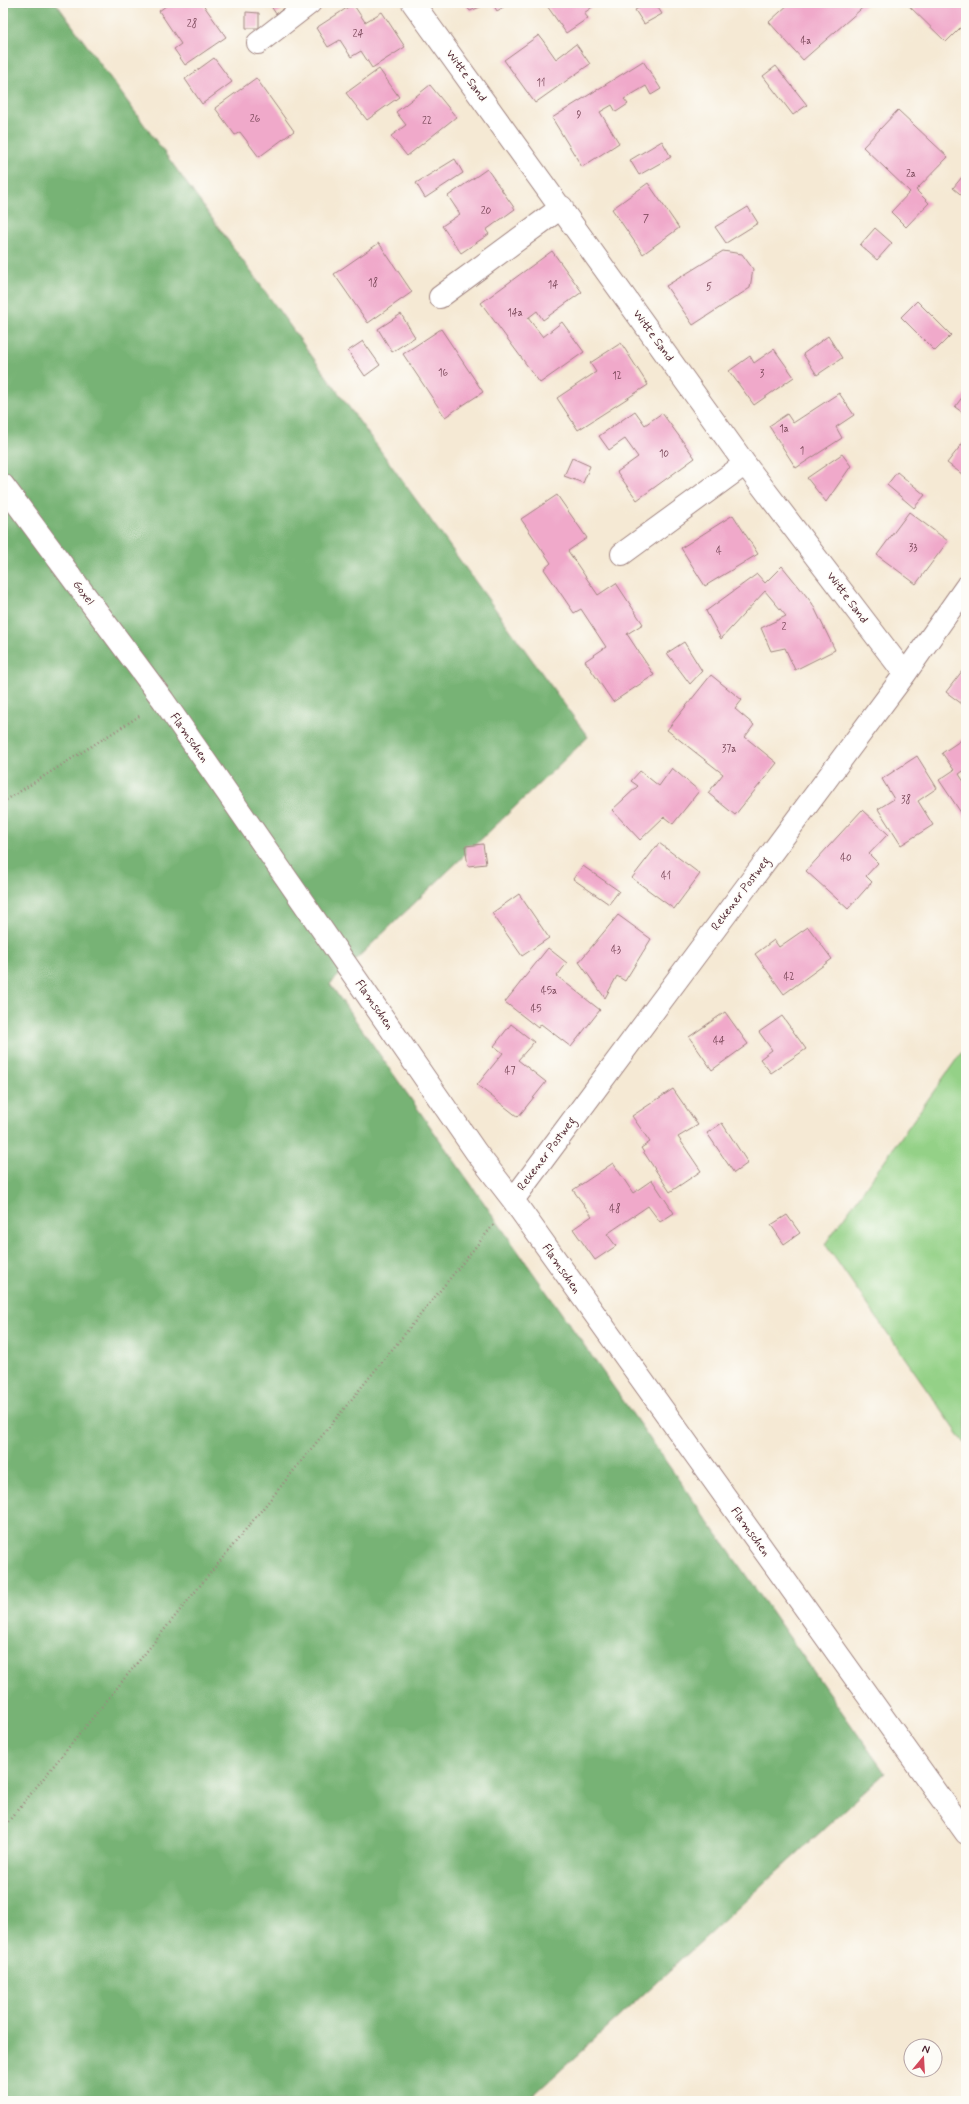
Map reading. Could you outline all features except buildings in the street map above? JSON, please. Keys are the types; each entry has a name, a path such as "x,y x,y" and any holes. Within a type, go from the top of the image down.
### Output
{"street":[{"path":"258,43 310,3"},
{"name":"Witte Sand","path":"413,3 562,207 746,464 905,674"},
{"path":"440,297 562,207"},
{"path":"622,554 746,464"},
{"name":"Goxel","path":"3,485 163,700"},
{"name":"Rekener Postweg","path":"513,1200 905,674 966,587"},
{"name":"Flamschen","path":"163,700 476,1152 513,1200 966,1833"}],"path":[{"path":"3,802 163,700"},
{"path":"3,1828 513,1200"}],"green space":[{"path":"3,3 56,3 588,737 330,984 885,1773 527,2101 3,2101"},
{"path":"966,1046 966,1445 825,1244"}]}
